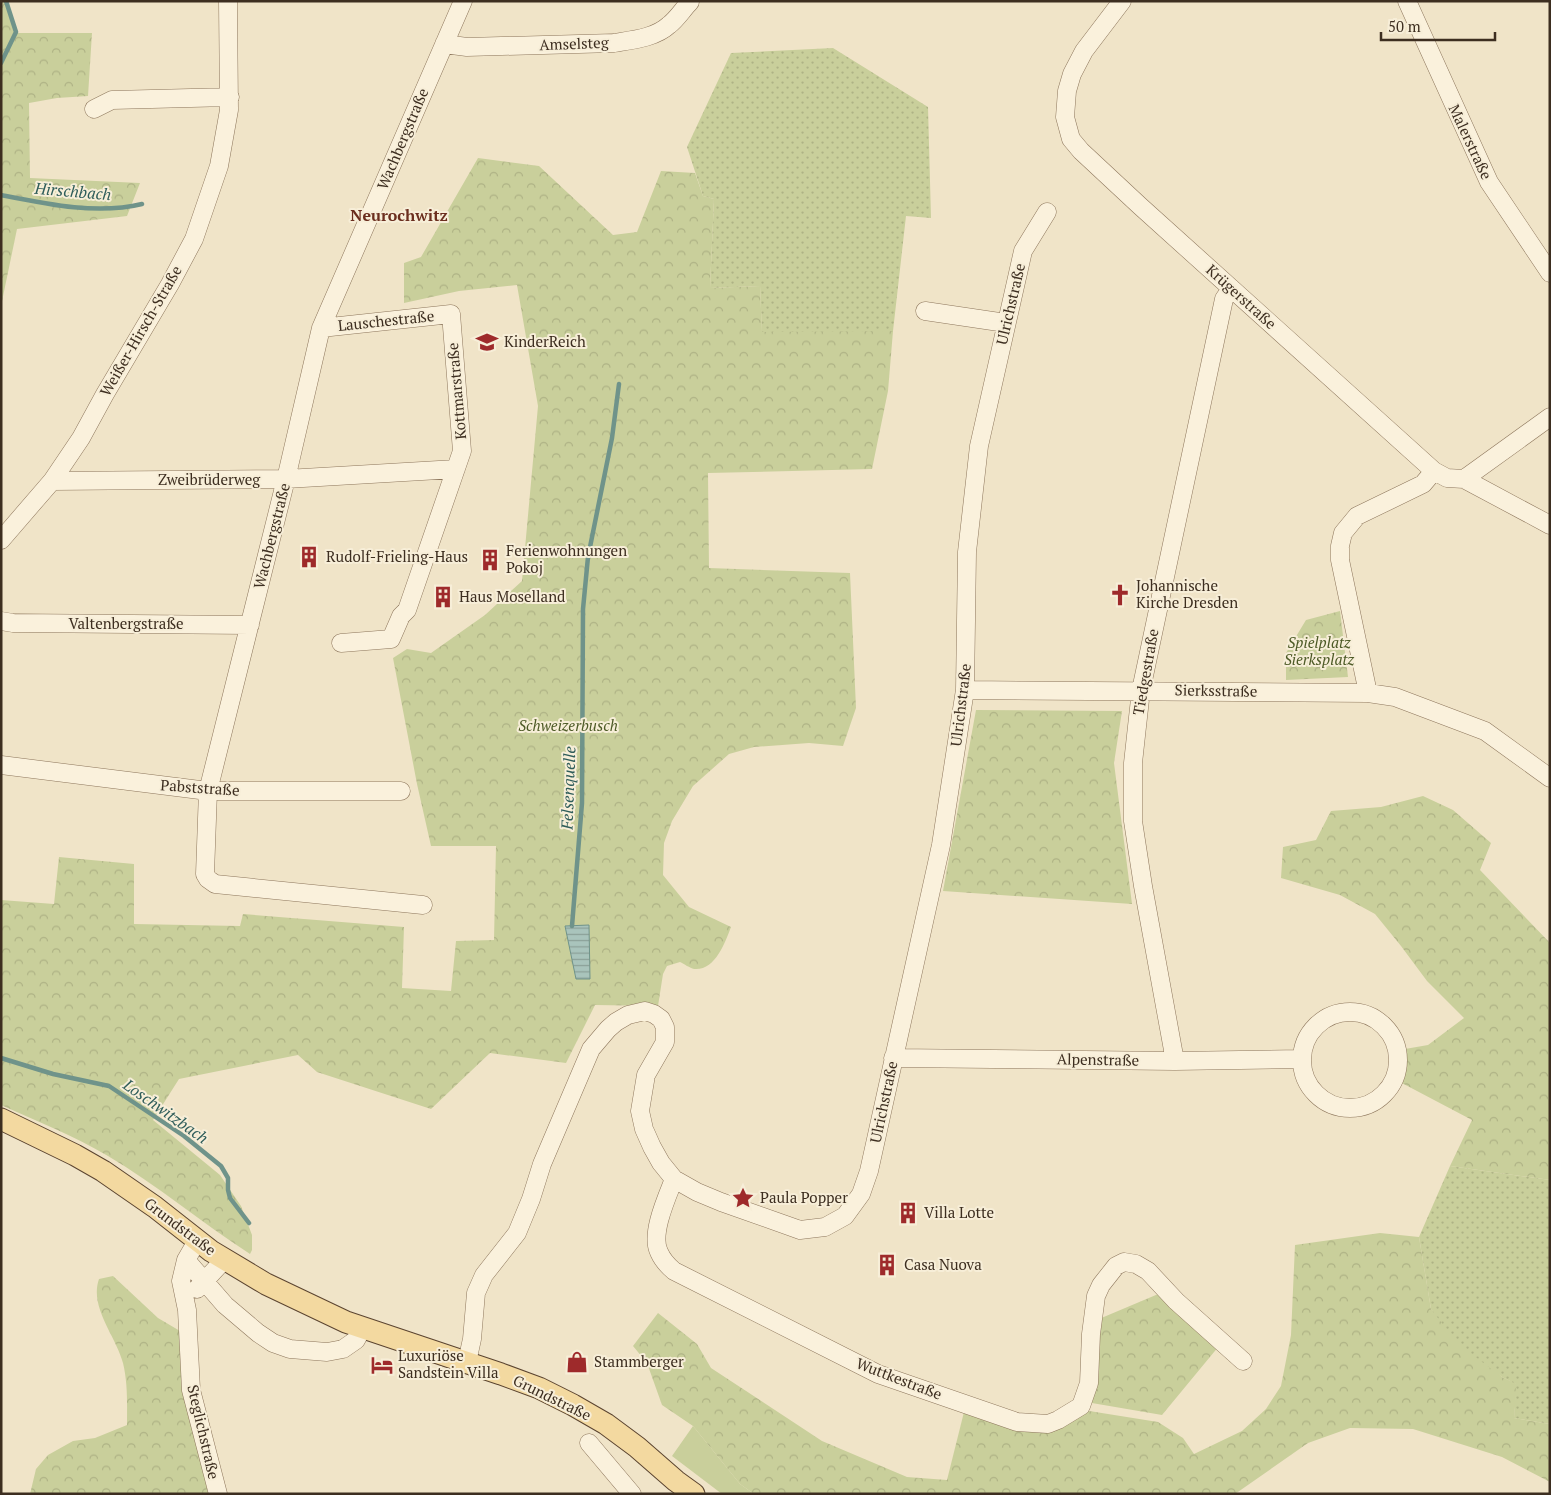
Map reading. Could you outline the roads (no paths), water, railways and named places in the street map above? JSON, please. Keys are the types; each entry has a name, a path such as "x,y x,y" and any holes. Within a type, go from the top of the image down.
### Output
{"main road":[{"name":"Grundstraße","path":"1,1119 75,1155 103,1171 156,1207 197,1241 224,1260 266,1284 346,1322 539,1388 573,1405 614,1430 694,1494"}],"street":[{"name":"Weißer-Hirsch-Straße","path":"1,540 52,481 81,438 194,239 220,166 230,97 228,1"},
{"name":"Wachbergstraße","path":"423,905 215,884 211,882 205,874 208,791 286,479 321,328 462,1"},
{"name":"Krügerstraße","path":"1122,1 1084,51 1072,74 1067,92 1064,117 1071,139 1081,151 1231,289 1434,471 1447,478 1464,480 1550,526"},
{"name":"Malerstraße","path":"1407,1 1489,182 1550,273"},
{"name":"Amselsteg","path":"444,44 467,47 608,43 636,40 669,26 690,2"},
{"path":"94,109 112,100 230,97"},
{"name":"Ulrichstraße","path":"467,1362 472,1339 476,1293 484,1274 517,1233 542,1164 591,1049 608,1029 628,1015 645,1011 661,1019 665,1027 665,1042 646,1075 640,1111 644,1130 652,1147 661,1163 674,1179 721,1202 800,1230 825,1228 845,1216 861,1194 869,1171 941,845 965,690 967,552 979,446 1023,251 1047,212"},
{"name":"Tiedgestraße","path":"1175,1061 1133,821 1133,763 1141,690 1224,299 1231,289"},
{"path":"925,311 1006,323"},
{"name":"Lauschestraße","path":"321,328 451,314"},
{"name":"Kottmarstraße","path":"341,644 391,639 401,616 408,610 462,451 451,314"},
{"path":"1464,480 1550,417"},
{"name":"Zweibrüderweg","path":"52,481 286,479 456,469"},
{"path":"1368,692 1340,560 1340,546 1344,533 1357,516 1423,484 1434,471"},
{"name":"Valtenbergstraße","path":"1,621 13,623 250,625"},
{"name":"Sierksstraße","path":"965,690 1368,692 1395,697 1485,731 1550,778"},
{"name":"Pabststraße","path":"1,765 208,791 401,791"},
{"path":"1355,1013 1370,1017 1384,1026 1393,1039 1398,1054 1394,1079 1380,1098 1365,1106 1349,1108 1333,1105 1313,1090 1305,1076 1302,1060 1309,1037 1318,1024 1332,1016 1355,1013"},
{"name":"Alpenstraße","path":"893,1058 1175,1061 1302,1060"},
{"name":"Wuttkestraße","path":"674,1179 666,1199 656,1238 658,1251 674,1271 878,1374 1018,1422 1048,1424 1081,1406 1089,1383 1091,1334 1096,1296 1101,1285 1116,1266 1124,1262 1136,1264 1148,1270 1176,1301 1243,1361"},
{"name":"Steglichstraße","path":"197,1241 186,1260 181,1281 187,1310 191,1390 218,1494"},
{"name":"Grundstraße","path":"186,1260 225,1305 273,1343 290,1349 327,1352 343,1348 356,1340 363,1328"},
{"name":"Steglichstraße","path":"187,1310 194,1292 224,1260"},
{"name":"Grundstraße","path":"589,1443 632,1494"}],"water":[{"path":"589,925 590,979 576,979 565,926"}],"waterway":[{"path":"1,63 16,32 6,1"},
{"name":"Hirschbach","path":"1,195 72,207 107,208 142,204"},
{"name":"Felsenquelle","path":"572,926 582,803 583,609 588,557 612,438 619,384"},
{"name":"Loschwitzbach","path":"1,1058 53,1074 109,1086 184,1136 221,1166 228,1178 230,1198 249,1223"}],"place":[{"name":"KinderReich","path":"487,342"},
{"name":"Rudolf-Frieling-Haus","path":"309,557"},
{"name":"Ferienwohnungen Pokoj","path":"490,560"},
{"name":"Johannische Kirche Dresden","path":"1120,595"},
{"name":"Haus Moselland","path":"443,597"},
{"name":"Paula Popper","path":"743,1198"},
{"name":"Villa Lotte","path":"908,1213"},
{"name":"Casa Nuova","path":"887,1265"},
{"name":"Stammberger","path":"577,1362"},
{"name":"Luxuriöse Sandstein Villa","path":"382,1365"}],"district":[{"name":"Neurochwitz","path":"399,215"}],"park label":[{"name":"Spielplatz Sierksplatz","path":"1319,652"},
{"name":"Schweizerbusch","path":"568,726"}]}
